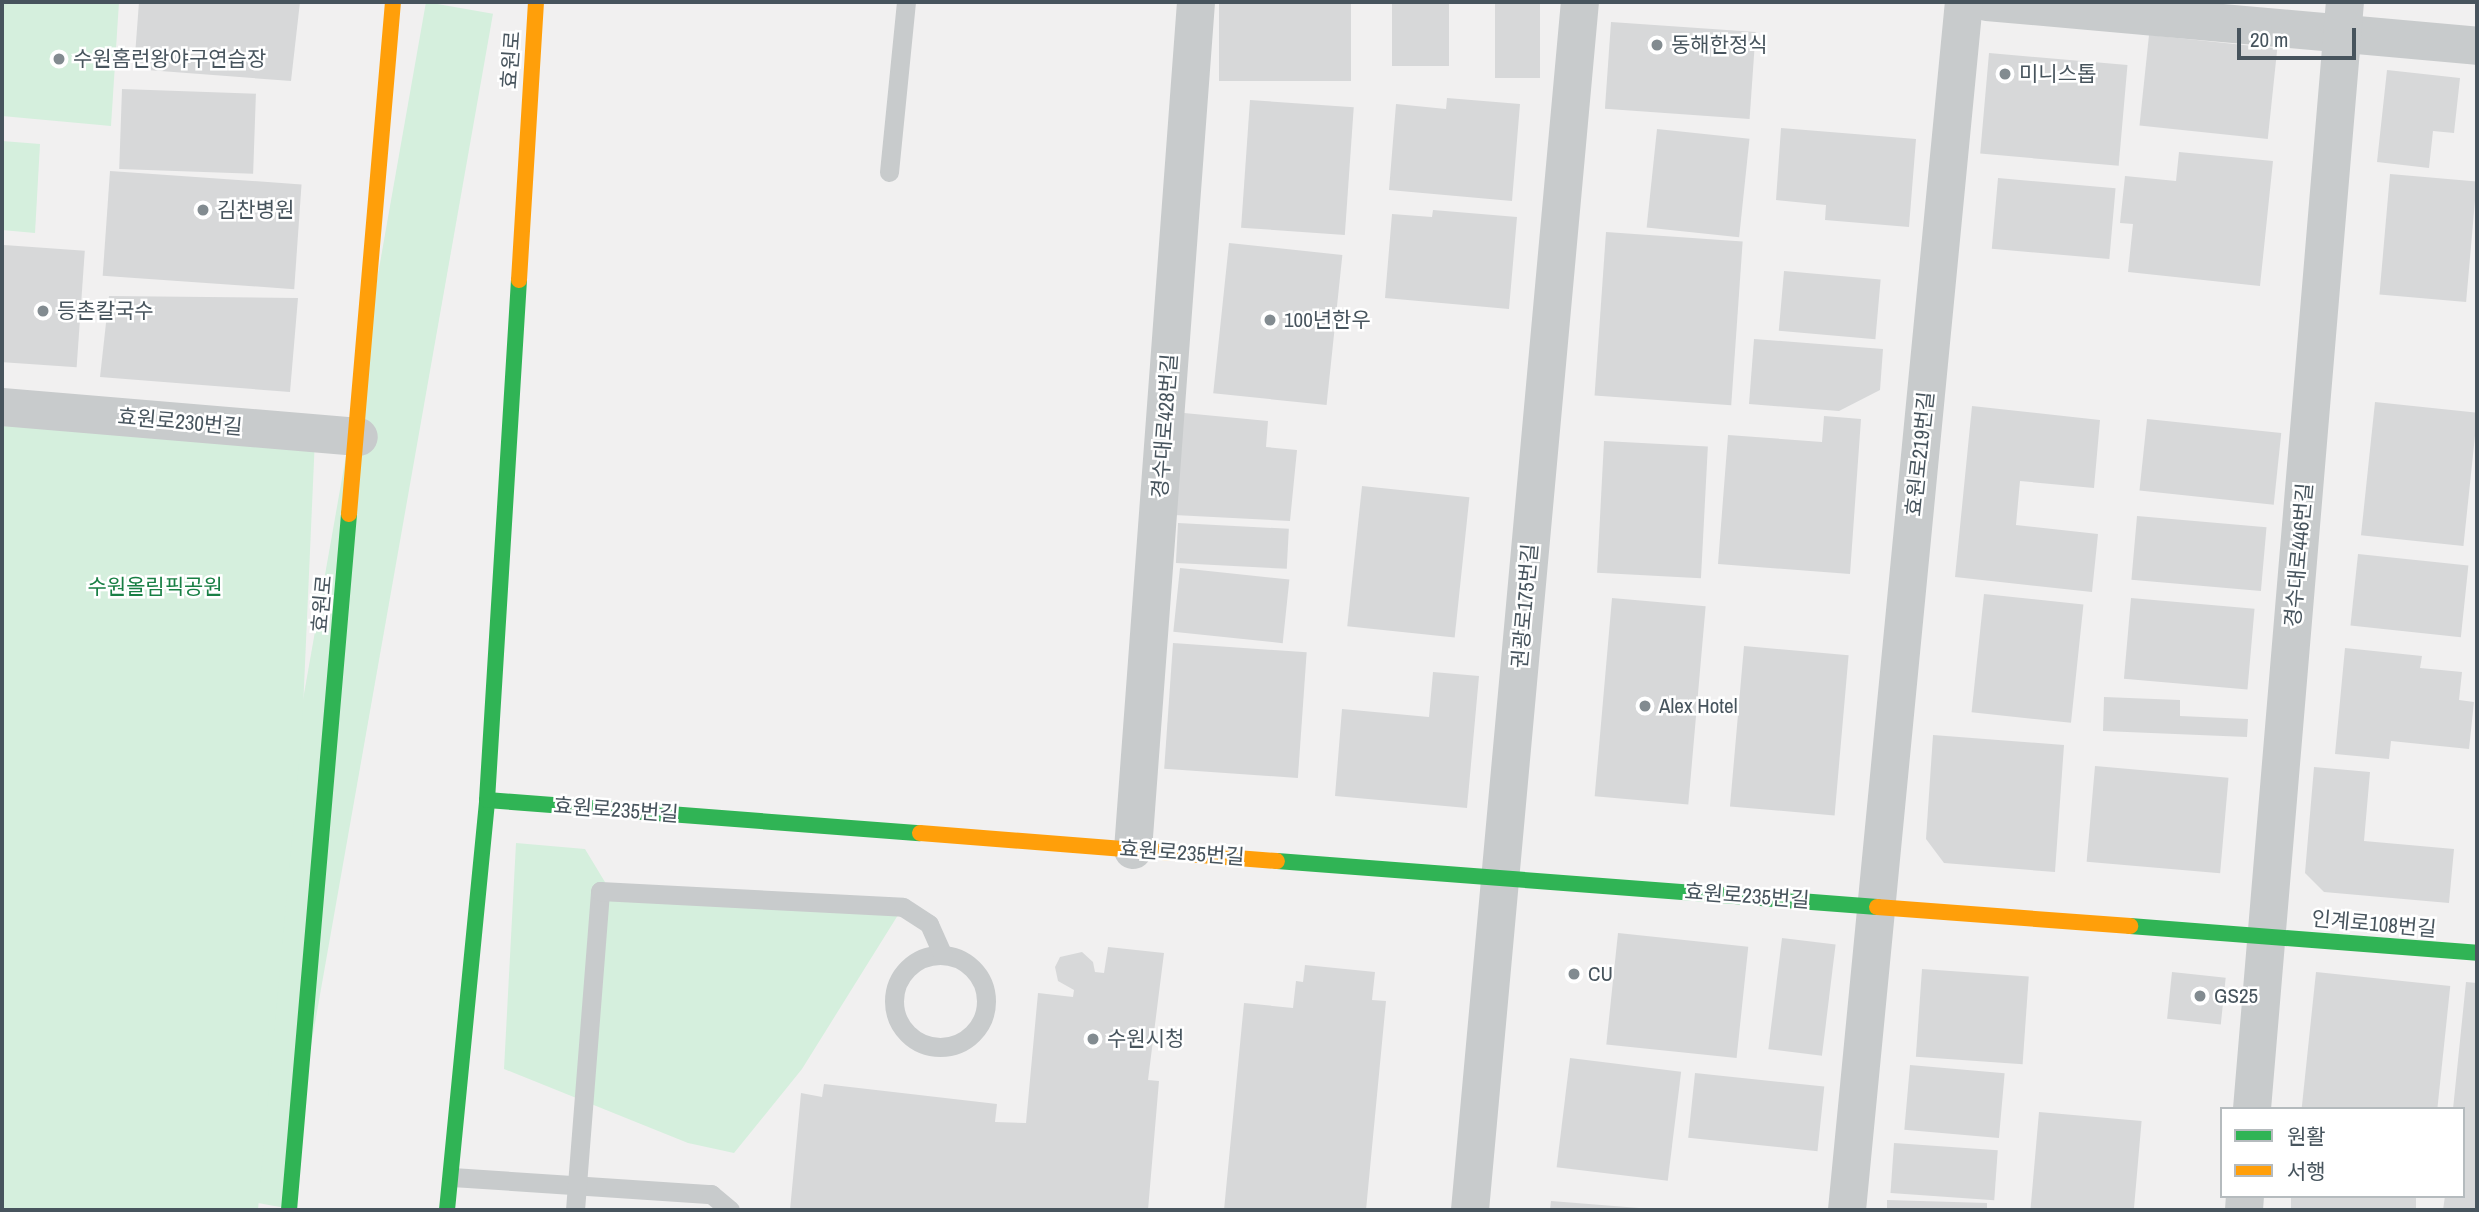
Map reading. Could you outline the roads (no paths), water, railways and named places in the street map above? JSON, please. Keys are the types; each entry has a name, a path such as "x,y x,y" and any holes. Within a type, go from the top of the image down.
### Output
{"street":[{"name":"효원로","path":"289,1210 359,437 393,2"},
{"name":"효원로","path":"447,1210 487,800 536,2"},
{"name":"경수대로428번길","path":"1133,849 1196,2"},
{"name":"권광로175번길","path":"1470,1210 1580,2"},
{"name":"효원로219번길","path":"1876,906 1964,2"},
{"path":"1987,2 2343,18 2477,46"},
{"name":"경수대로446번길","path":"2252,1107 2343,18"},
{"name":"효원로230번길","path":"2,407 359,437"},
{"name":"효원로235번길","path":"487,800 2267,937"},
{"path":"1847,1210 1876,906"},
{"name":"인계로108번길","path":"2267,937 2477,953"}],"lane":[{"path":"888,172 906,2"},
{"path":"575,1210 600,891 903,907 929,924 943,956"},
{"path":"943,956 964,961 975,971 987,998 979,1027 957,1046 942,1048 913,1040 901,1028 893,998 906,969 919,959 943,956"},
{"path":"452,1177 711,1194 730,1210"}],"place":[{"name":"동해한정식","path":"1657,45"},
{"name":"수원홈런왕야구연습장","path":"59,59"},
{"name":"미니스톱","path":"2005,74"},
{"name":"김찬병원","path":"203,210"},
{"name":"등촌칼국수","path":"43,311"},
{"name":"100년한우","path":"1270,320"},
{"name":"Alex Hotel","path":"1645,706"},
{"name":"CU","path":"1574,974"},
{"name":"GS25","path":"2200,996"},
{"name":"수원시청","path":"1093,1039"}],"park label":[{"name":"수원올림픽공원","path":"155,587"}]}
